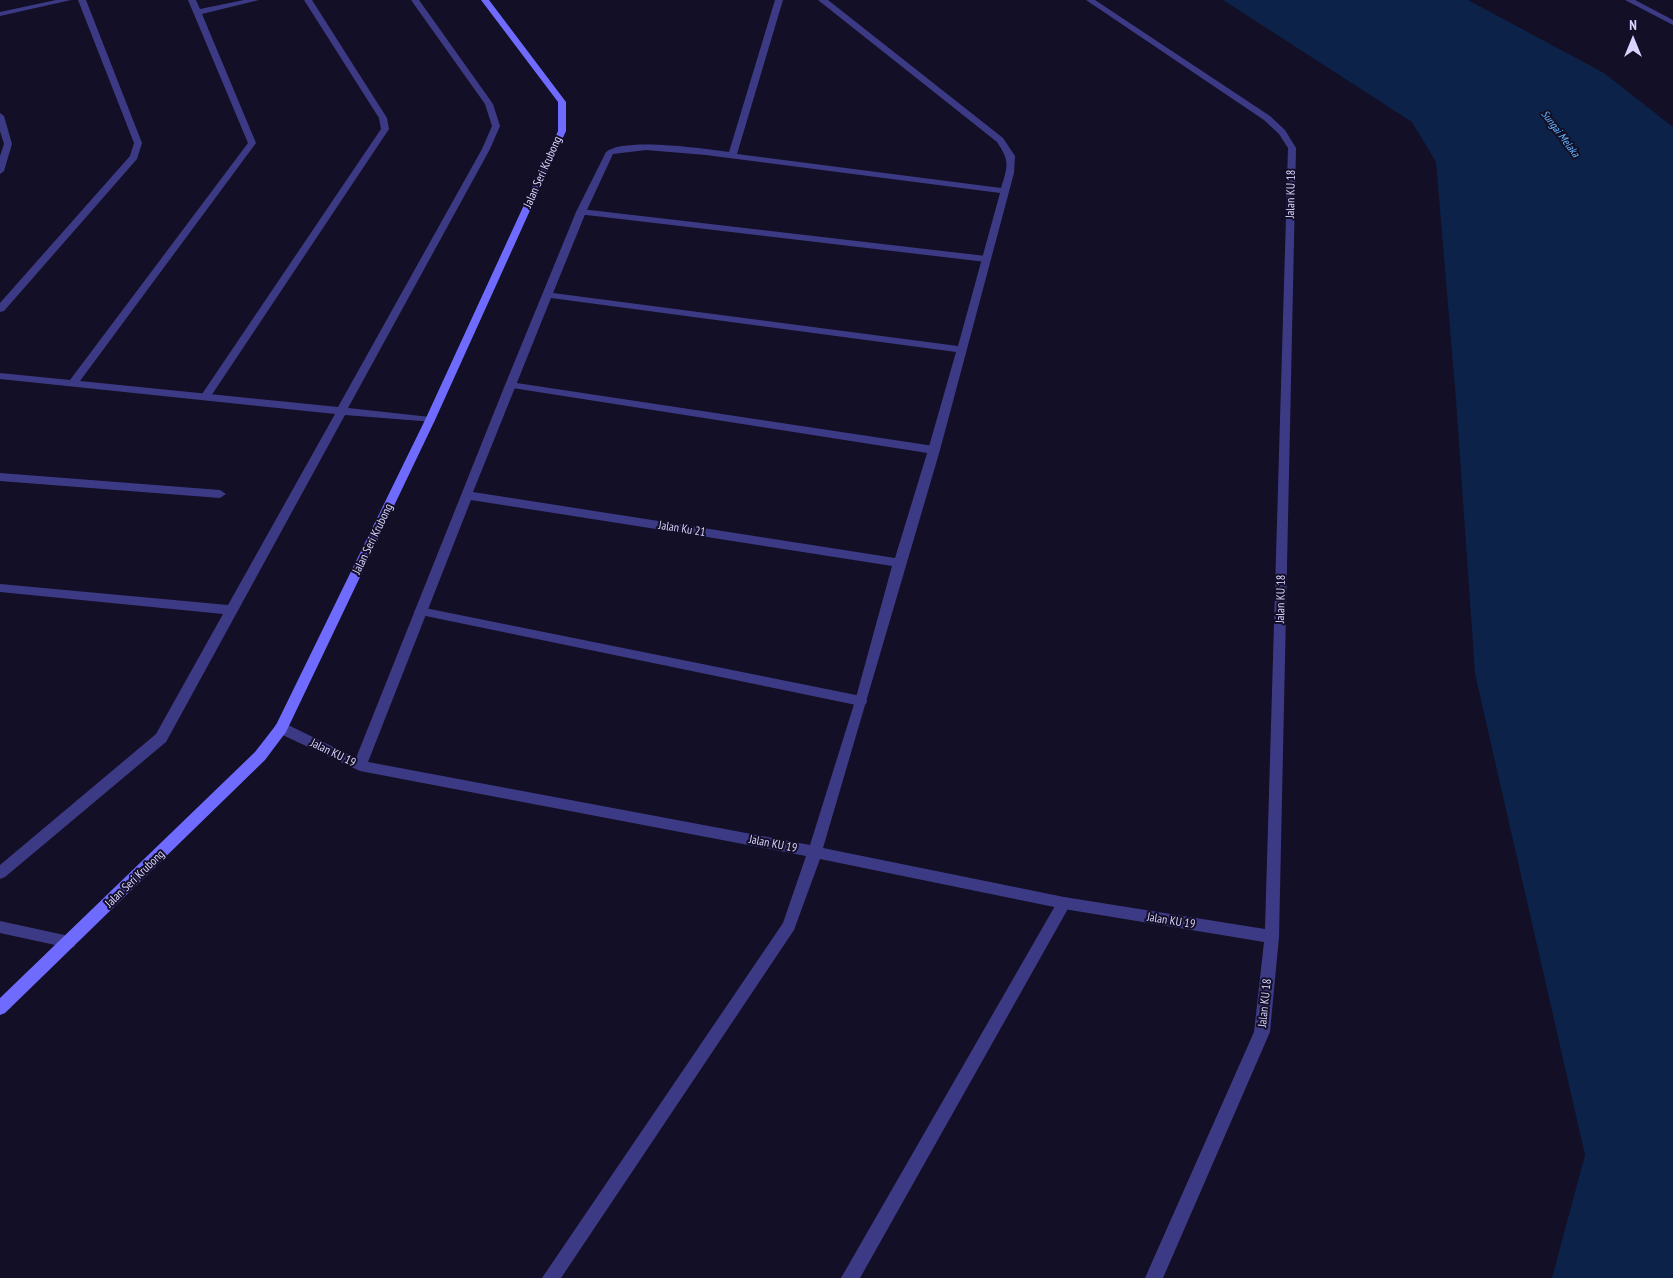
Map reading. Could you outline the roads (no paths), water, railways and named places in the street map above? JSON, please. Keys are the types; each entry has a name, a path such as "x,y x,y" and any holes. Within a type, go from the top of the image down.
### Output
{"street":[{"path":"0,14 67,0"},
{"path":"0,308 134,157 138,147 138,142 82,0"},
{"path":"74,382 252,142 192,0"},
{"path":"198,12 255,0"},
{"path":"205,396 385,129 383,118 308,0"},
{"path":"0,873 161,738 486,149 496,126 489,104 415,0"},
{"name":"Jalan Seri Krubong","path":"0,1008 260,756 281,728 430,420 562,130 562,102 485,0"},
{"path":"732,156 779,0"},
{"path":"551,1278 788,926 815,852 861,701 899,563 934,450 960,349 1010,173 1011,156 1000,140 822,0"},
{"name":"Jalan KU 18","path":"1090,0 1267,118 1282,132 1292,148 1272,937 1262,1032 1154,1278"},
{"path":"1629,0 1673,23"},
{"path":"0,116 4,143 0,171"},
{"path":"360,766 510,385 582,212 610,152 627,148 645,147 732,156 1005,191"},
{"path":"582,212 986,259"},
{"path":"548,295 960,349"},
{"path":"0,376 74,382 430,420"},
{"path":"510,385 934,450"},
{"path":"0,476 220,494"},
{"name":"Jalan Ku 21","path":"466,495 899,563"},
{"path":"0,588 230,610"},
{"path":"420,611 861,701"},
{"name":"Jalan KU 19","path":"281,728 360,766 815,852 1064,903 1272,937"},
{"path":"850,1278 1064,903"},
{"path":"0,928 70,942"}],"water":[{"name":"Sungai Melaka","path":"1223,0 1468,0 1604,73 1673,127 1673,1278 1552,1278 1585,1155 1475,674 1456,400 1436,162 1412,122"}]}
